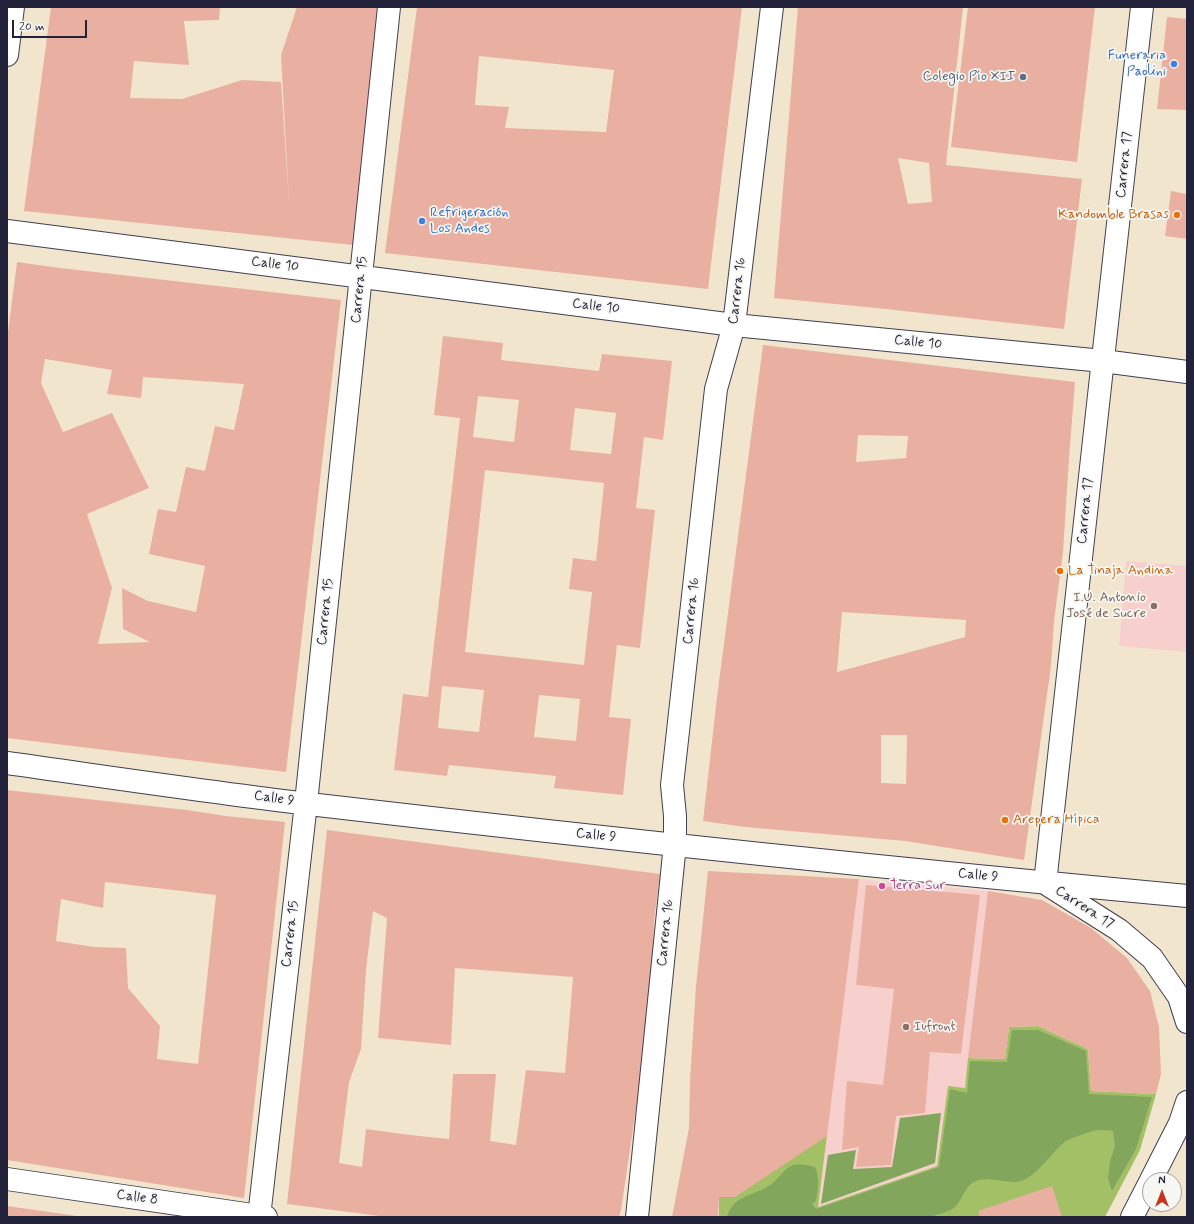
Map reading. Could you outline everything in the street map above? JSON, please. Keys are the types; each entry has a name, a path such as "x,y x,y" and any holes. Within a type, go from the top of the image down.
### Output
{"street":[{"path":"7,55 13,7"},
{"name":"Carrera 15","path":"261,1217 389,7"},
{"name":"Carrera 16","path":"637,1217 675,844 675,816 672,785 716,389 734,325 772,7"},
{"name":"Carrera 17","path":"1142,7 1045,883 1119,930 1152,958 1179,997 1187,1022"},
{"name":"Calle 10","path":"7,231 734,325 1103,361 1187,372"},
{"name":"Calle 9","path":"7,763 306,803 675,844 1045,883 1187,896"},
{"path":"1155,1172 1180,1123 1187,1102"},
{"name":"Calle 8","path":"7,1179 261,1217"},
{"path":"1132,1217 1142,1197"}],"shaded area":[{"name":"I.U. Antonio José de Sucre","path":"1126,561 1187,566 1187,652 1119,646"},
{"name":"Iufront","path":"859,879 988,891 965,1088 948,1087 937,1166 818,1207"}],"green space":[{"path":"1038,1026 1088,1049 1091,1091 1156,1094 1140,1150 1105,1217 719,1217 719,1197 827,1135 818,1207 937,1166 948,1086 965,1088 968,1058 1005,1059 1009,1027"},
{"path":"1012,1030 1038,1030 1086,1051 1089,1094 1152,1097 1136,1149 1112,1191 1108,1179 1110,1162 1115,1146 1113,1131 1098,1130 1066,1141 1040,1168 1021,1181 1010,1182 989,1179 977,1180 967,1188 955,1207 946,1212 929,1217 727,1217 734,1204 739,1200 764,1189 775,1181 785,1170 794,1165 815,1167 817,1171 818,1188 816,1201 812,1204 816,1209 939,1167 950,1089 967,1093 970,1061 1007,1062"},
{"path":"941,1113 935,1163 821,1204 828,1155 856,1150 853,1169 892,1167 900,1118"}],"building":[{"path":"51,7 220,7 219,20 184,21 189,65 134,61 130,98 182,99 242,80 281,82 289,202 281,55 297,7 379,7 353,245 24,211"},
{"path":"417,7 742,7 708,289 385,253","holes":["479,56 614,70 606,132 505,128 509,107 475,105"]},
{"path":"798,7 963,7 946,165 1082,179 1064,329 774,298","holes":["898,158 929,163 932,202 908,204"]},
{"name":"Colegio Pío XII","path":"968,7 1095,7 1077,162 951,147"},
{"name":"Funeraria Paolini","path":"1167,17 1187,19 1187,110 1157,109"},
{"name":"Kandomble Brasas","path":"1171,191 1187,194 1187,239 1165,236"},
{"path":"17,262 341,300 286,772 7,738 7,340","holes":["45,359 112,370 107,394 141,398 143,377 244,384 234,430 215,426 205,471 186,467 176,512 158,509 149,554 205,566 196,612 148,601 122,588 123,629 150,642 98,644 112,588 87,514 149,488 112,413 63,432 41,383"]},
{"path":"443,336 503,343 501,360 599,371 602,354 672,361 663,440 644,437 636,508 655,510 640,648 617,645 609,717 631,719 623,795 554,788 556,776 449,765 447,776 394,770 403,694 428,697 460,418 434,415","holes":["478,396 519,400 514,442 473,437","575,408 616,413 611,454 570,450","485,470 604,483 596,561 573,558 569,589 592,592 584,665 465,652","442,686 484,690 479,732 438,728","539,695 580,699 576,741 534,737"]},
{"path":"763,345 1075,382 1063,552 1054,621 1051,666 1024,860 905,841 745,827 703,821 717,697","holes":["858,435 908,436 906,458 856,462","842,612 966,620 965,637 837,672","881,735 907,735 906,784 881,783"]},
{"path":"7,790 285,822 244,1198 7,1160","holes":["105,882 216,895 198,1064 157,1059 160,1026 128,988 126,948 94,947 56,941 61,899 103,908"]},
{"path":"327,830 660,874 654,921 653,970 636,1109 619,1217 387,1217 287,1204","holes":["373,911 387,918 378,1038 451,1045 455,968 573,977 565,1073 526,1070 516,1145 490,1141 496,1074 453,1074 449,1139 366,1129 362,1167 339,1163 349,1082 361,1049 366,970"]},
{"path":"708,871 859,879 827,1136 735,1197 719,1197 718,1217 672,1217 689,1128 690,1081 696,986"},
{"path":"866,885 980,895 961,1054 930,1052 925,1113 896,1116 891,1165 856,1167 859,1147 842,1150 847,1081 883,1085 894,989 856,985"},
{"path":"988,891 1042,900 1091,928 1127,958 1150,991 1159,1027 1161,1074 1156,1094 1091,1091 1088,1049 1038,1026 1009,1027 1005,1059 968,1058"},
{"path":"1052,1186 1062,1217 980,1217 978,1211"},
{"path":"7,1206 77,1216 77,1217 7,1217"}],"place":[{"name":"Funeraria Paolini","path":"1174,64"},
{"name":"Colegio Pío XII","path":"1023,77"},
{"name":"Kandomble Brasas","path":"1177,215"},
{"name":"Refrigeración Los Andes","path":"422,221"},
{"name":"La Tinaja Andina","path":"1060,571"},
{"name":"I.U. Antonio José de Sucre","path":"1154,606"},
{"name":"Arepera Hípica","path":"1005,820"},
{"name":"Terra Sur","path":"882,886"},
{"name":"Iufront","path":"906,1027"}]}
